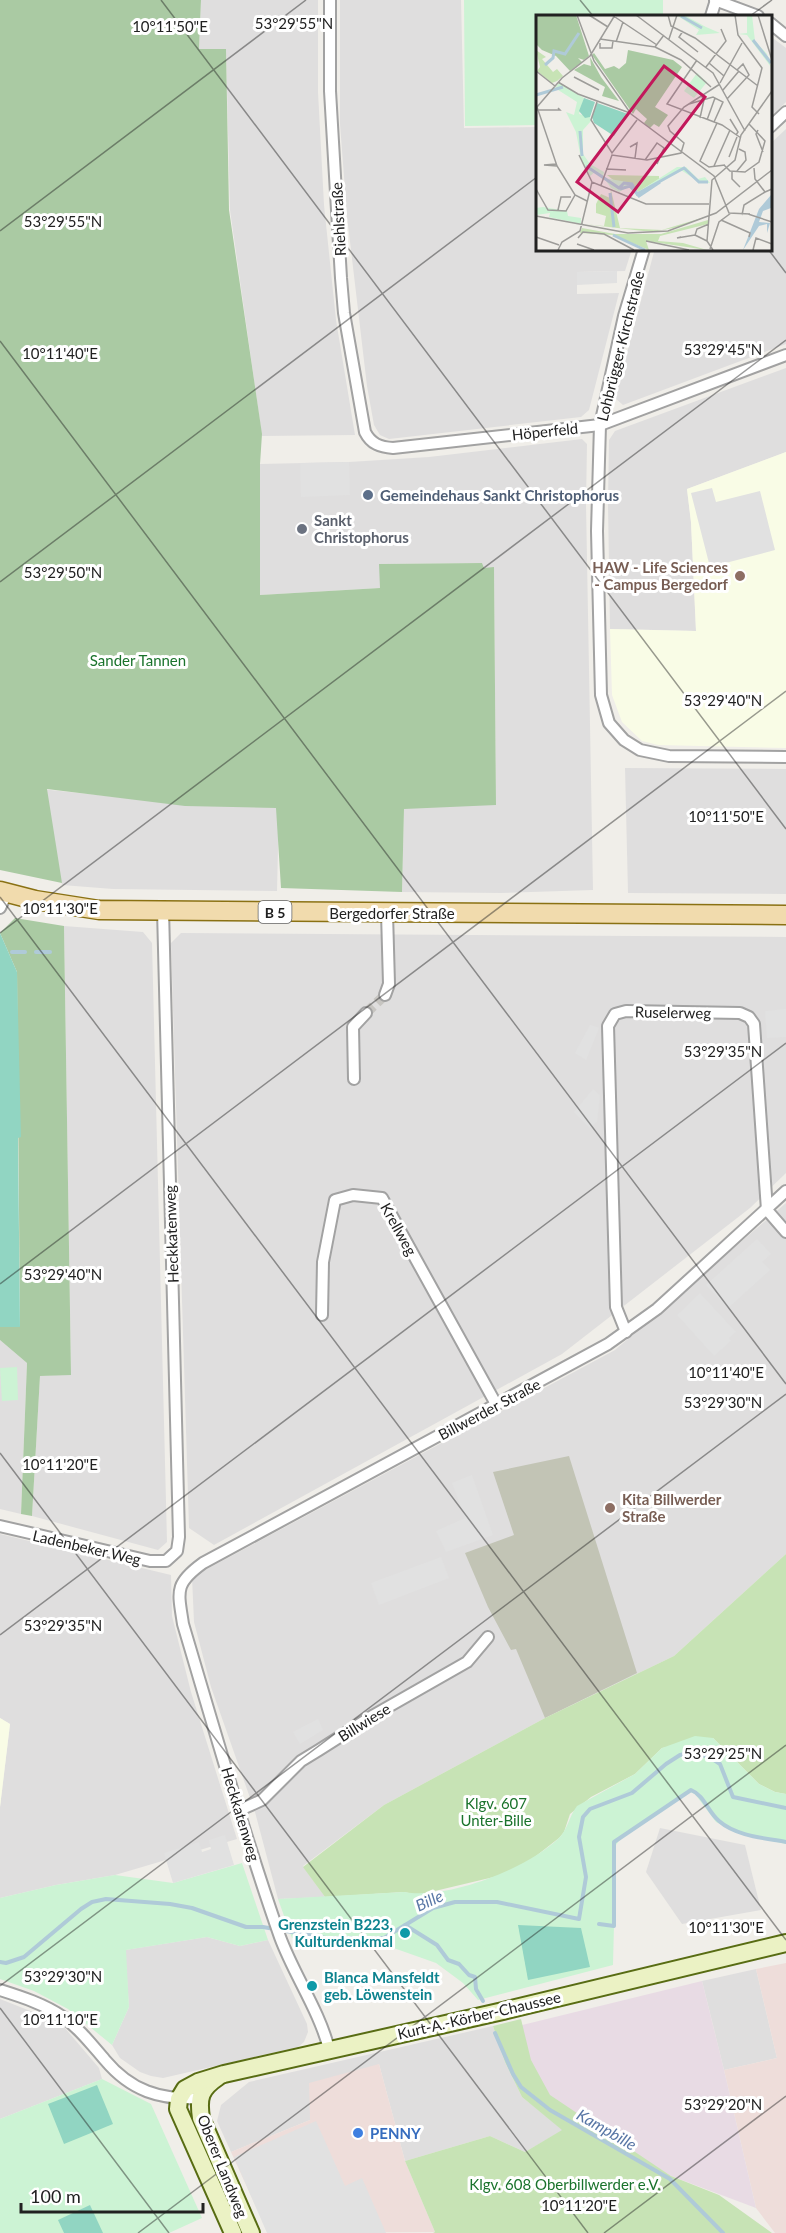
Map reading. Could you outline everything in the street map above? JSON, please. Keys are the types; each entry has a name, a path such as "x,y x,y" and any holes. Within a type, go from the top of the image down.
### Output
{"main road":[{"name":"Bergedorfer Straße","path":"2,897 99,910 786,915"},
{"name":"Kurt-A.-Körber-Chaussee","path":"179,2099 189,2086 224,2074 503,2011 786,1943"},
{"name":"Oberer Landweg","path":"224,2074 209,2084 199,2098 201,2118 251,2233"},
{"name":"Oberer Landweg","path":"179,2099 178,2109 181,2117 233,2233"},
{"path":"217,2196 226,2194 236,2199"}],"street":[{"name":"Riehlstraße","path":"330,0 330,91 342,286 356,383 367,436"},
{"path":"711,15 716,0 755,15"},
{"path":"771,24 786,36"},
{"path":"771,126 786,112"},
{"name":"Lohbrügger Kirchstraße","path":"644,250 624,316 600,425 597,531 601,695 609,723 624,740 640,750 669,756 786,757"},
{"name":"Höperfeld","path":"367,436 378,446 393,448 600,425 786,356"},
{"name":"Heckkatenweg","path":"163,910 179,1537 174,1556"},
{"path":"385,995 389,984 387,913"},
{"name":"Ruselerweg","path":"626,1332 616,1307 608,1026 613,1015 626,1011 740,1013 751,1018 754,1024 766,1210"},
{"path":"354,1078 353,1027 366,1013"},
{"name":"Billwerder Straße","path":"188,1574 203,1563 560,1371 626,1332 657,1309 786,1191"},
{"name":"Krellweg","path":"322,1315 324,1262 335,1200 353,1195 382,1198 496,1404"},
{"path":"766,1210 786,1232"},
{"name":"Ladenbeker Weg","path":"0,1526 150,1561 163,1562 174,1556"},
{"name":"Heckkatenweg","path":"188,1574 179,1592 183,1624 273,1916 281,1939 321,2025 329,2049"},
{"name":"Billwiese","path":"240,1810 262,1800 301,1761 374,1715 467,1662 488,1637"},
{"path":"0,1990 27,1999 63,2017 78,2029 119,2074 133,2085 152,2094 179,2099 199,2098"}],"shaded area":[{"path":"201,0 318,0 318,92 324,205 336,320 355,435 262,436 230,210 226,50 199,49"},
{"path":"340,0 461,0 464,128 536,127 536,250 632,250 625,271 577,272 577,294 619,293 589,410 581,417 389,439 380,435 374,425 367,386 347,216 340,124"},
{"path":"771,37 786,48 786,102 771,116"},
{"path":"786,129 786,344 623,405 615,398 655,250 771,250 771,143"},
{"path":"617,271 617,283 577,285 577,272"},
{"path":"786,368 786,452 687,489 691,522 696,631 610,629 609,440 615,431"},
{"path":"582,439 587,444 586,504 593,890 501,893 402,892 404,808 496,804 494,568 483,568 482,563 380,564 380,588 260,595 260,464 429,457"},
{"name":"HAW - Life Sciences - Campus Bergedorf","path":"786,452 786,748 658,745 642,741 622,722 612,695 610,629 696,631 691,522 687,489"},
{"path":"349,462 350,495 301,497 300,463"},
{"name":"HAW - Life Sciences - Campus Bergedorf","path":"712,488 716,502 760,491 775,550 710,567 691,493"},
{"path":"625,768 786,769 786,894 628,893"},
{"path":"41,789 192,805 279,806 277,891 113,889 62,885"},
{"path":"64,926 143,932 152,943 167,1542 158,1550 32,1516 40,1376 71,1374"},
{"path":"181,933 786,937 786,1173 750,1208 562,1354 214,1545 189,1528 171,943"},
{"path":"786,1009 786,1037 767,1038 765,1011"},
{"path":"590,1025 599,1028 586,1060 575,1053"},
{"path":"593,1089 600,1095 597,1122 590,1128 574,1112"},
{"path":"786,1203 786,1554 674,1656 545,1718 384,1805 303,1866 325,1897 278,1899 255,1812 211,1687 194,1622 192,1577 615,1350"},
{"path":"757,1239 771,1254 762,1262 770,1270 728,1308 706,1285"},
{"path":"700,1293 736,1332 729,1338 731,1341 714,1356 677,1315"},
{"path":"0,1340 27,1363 21,1514 0,1509"},
{"path":"569,1456 637,1673 545,1718 516,1649 511,1650 488,1607 465,1553 514,1535 493,1472"},
{"path":"472,1475 493,1535 446,1552 436,1531 465,1518 452,1483"},
{"path":"0,1534 171,1575 172,1616 191,1692 237,1839 115,1875 0,1898 0,1807 10,1724 0,1718"},
{"path":"441,1557 449,1578 379,1605 371,1583"},
{"path":"0,1718 10,1724 0,1807"},
{"path":"318,1719 323,1730 300,1744 293,1732"},
{"path":"660,1828 745,1845 761,1910 682,1924 646,1872"},
{"path":"225,1835 234,1865 173,1883 164,1853 199,1842 202,1852 211,1849 209,1840"},
{"path":"207,1937 240,1946 268,1940 307,2024 308,2032 304,2042 298,2047 163,2078 140,2072 120,2058 112,2045 129,2007 125,1950"},
{"path":"786,1963 786,2233 775,2233 756,2208 724,2070 777,2058 756,1969"},
{"path":"756,1969 777,2058 724,2070 702,1981"},
{"path":"702,1981 756,2208 671,2176 525,2082 498,2031"},
{"path":"0,1999 64,2027 99,2068 102,2079 0,2119"},
{"path":"493,2026 505,2062 522,2097 563,2130 525,2152 490,2136 405,2161 379,2064 310,2120 231,2152 217,2121 221,2105 249,2082"},
{"path":"379,2064 405,2161 435,2232 268,2233 231,2152 310,2120 309,2083"},
{"path":"316,2121 345,2186 362,2178 386,2233 267,2233 234,2157"}],"green space":[{"name":"Sander Tannen","path":"0,0 201,0 199,49 226,49 229,210 262,434 260,595 380,588 379,564 482,563 484,568 494,567 496,805 404,809 402,892 281,888 276,808 185,806 47,789 62,883 0,870"},
{"path":"464,0 663,0 663,15 536,15 536,125 465,126"},
{"path":"15,918 64,926 71,1375 40,1376 32,1516 21,1514 27,1363 0,1340 0,1327 20,1326 17,972 0,933"},
{"path":"0,933 17,972 21,1137 18,1138 20,1327 0,1327"},
{"path":"17,1367 18,1400 2,1401 0,1368"},
{"name":"Klgv. 607 Unter-Bille","path":"786,1554 786,1794 775,1792 759,1784 713,1738 662,1748 635,1774 591,1797 570,1814 564,1832 559,1838 527,1863 498,1876 418,1895 404,1892 325,1897 303,1867 384,1805 545,1718 674,1656"},
{"path":"695,1736 713,1738 759,1784 775,1792 786,1794 786,1844 740,1834 716,1822 695,1794 690,1792 621,1838 616,1845 613,1965 478,2000 463,1983 436,1963 371,1940 323,1942 292,1938 278,1899 422,1893 464,1887 486,1880 545,1850 562,1834 577,1806 635,1774 662,1748"},
{"path":"242,1863 268,1940 240,1946 207,1937 126,1950 129,2007 112,2045 68,2009 34,1991 0,1979 0,1898 115,1875 173,1883"},
{"path":"518,1925 581,1928 590,1967 528,1980"},
{"name":"Klgv. 608 Oberbillwerder e.V.","path":"521,2019 531,2060 550,2095 671,2176 719,2195 772,2233 433,2233 435,2232 405,2161 490,2136 525,2152 562,2130 522,2097 505,2062 493,2026"},
{"path":"102,2079 151,2104 202,2218 169,2233 0,2233 0,2119"},
{"path":"97,2085 113,2124 64,2144 48,2104"},
{"path":"90,2205 103,2233 64,2233 58,2220"}],"waterway":[{"path":"12,952 25,952"},
{"path":"36,952 50,952"},
{"name":"Bille","path":"0,1962 6,1963 24,1957 81,1909 92,1902 106,1899 170,1904 192,1908 246,1927 263,1927 326,1938 384,1938 433,1908 455,1902 497,1902 579,1919 586,1877 579,1837 583,1817 590,1809 632,1793 680,1755 694,1752 720,1764 733,1797 786,1808"},
{"path":"599,1924 614,1926 614,1842 691,1790 726,1826 751,1836 786,1842"},
{"name":"Kampbille","path":"405,1925 437,1945 448,1960 459,1964 469,1975 475,1977 476,1989 483,2001"},
{"name":"Kampbille","path":"495,2033 521,2087 550,2110 670,2179 723,2233"}],"tunnel":[{"path":"366,1013 385,995"}],"place":[{"name":"Gemeindehaus Sankt Christophorus","path":"368,495"},
{"name":"Sankt Christophorus","path":"302,529"},
{"name":"HAW - Life Sciences - Campus Bergedorf","path":"740,576"},
{"name":"Kita Billwerder Straße","path":"610,1508"},
{"name":"Grenzstein B223, Kulturdenkmal","path":"405,1933"},
{"name":"Blanca Mansfeldt geb. Löwenstein","path":"312,1986"},
{"name":"PENNY","path":"358,2133"}]}
